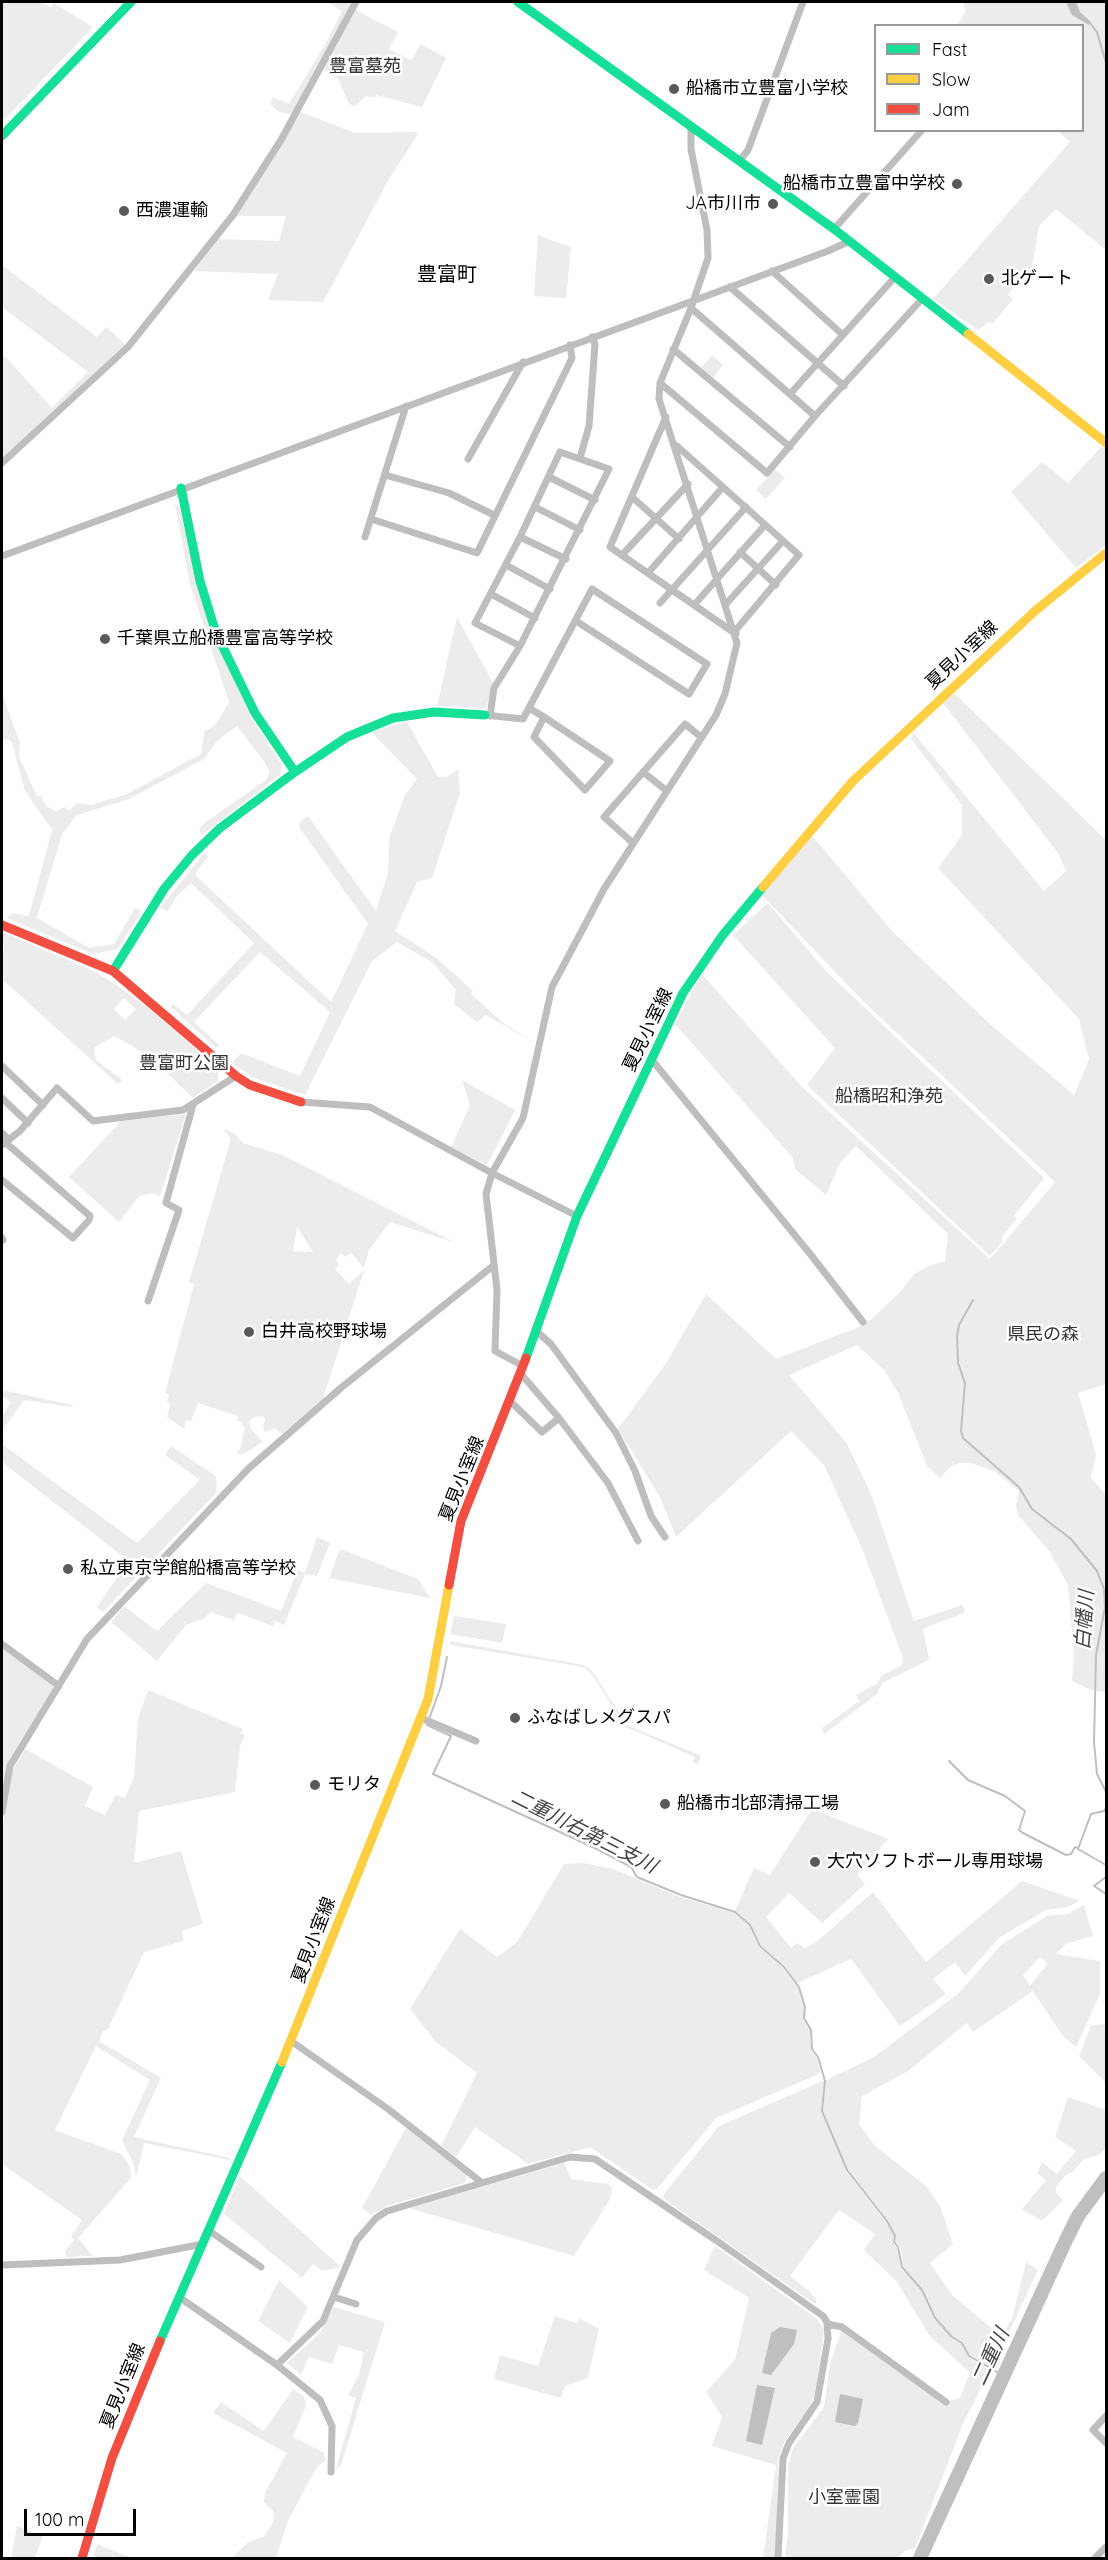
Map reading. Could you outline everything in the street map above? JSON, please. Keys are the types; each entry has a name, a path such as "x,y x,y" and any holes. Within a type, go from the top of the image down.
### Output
{"main road":[{"path":"2,136 131,2"},
{"path":"520,2 691,126 741,159 850,241 1107,443"},
{"path":"182,488 200,581 216,633 255,713 295,772"},
{"name":"夏見小室線","path":"82,2559 122,2430 291,2041 420,1718 432,1683 461,1521 511,1402 577,1216 683,993 703,963 823,814 883,751 1053,594 1107,553"},
{"path":"113,971 164,889 192,855 220,828 295,772 347,737 393,718 434,712 487,716"},
{"path":"2,925 113,971 236,1076 250,1085 301,1102"}],"street":[{"path":"2,463 128,347 233,215 281,140 356,2"},
{"path":"741,159 748,150 803,2"},
{"path":"638,1541 608,1483 522,1370 495,1351 497,1290 486,1202 492,1173 523,1118 552,987 604,889 716,715 725,694 737,643 718,577 659,399 660,383 692,304 709,250 691,149 691,126"},
{"path":"834,229 920,132"},
{"path":"2,556 523,362 692,304 729,287 850,241"},
{"path":"772,271 843,335"},
{"path":"790,394 895,277"},
{"path":"729,287 844,386"},
{"path":"660,383 766,473 922,298"},
{"path":"692,304 815,416"},
{"path":"580,458 589,426 595,344 592,337"},
{"path":"371,519 477,553 572,358 570,345"},
{"path":"673,349 790,447"},
{"path":"468,459 523,362"},
{"path":"365,537 406,406"},
{"path":"666,417 610,547 735,633"},
{"path":"675,445 746,507 799,558 735,633"},
{"path":"520,646 476,623 535,507 560,452 609,469 566,559 520,646 494,688 487,716 523,719 592,589 707,664 689,694 576,621"},
{"path":"385,475 449,493 494,514"},
{"path":"549,477 595,500"},
{"path":"622,555 688,484"},
{"path":"648,573 723,487"},
{"path":"632,497 679,539"},
{"path":"535,507 580,530"},
{"path":"660,603 746,507"},
{"path":"694,605 765,525"},
{"path":"520,537 566,559"},
{"path":"726,604 783,541"},
{"path":"740,552 776,585"},
{"path":"506,565 550,589"},
{"path":"491,594 535,618"},
{"path":"530,708 544,717 610,761 585,790 534,737 544,717"},
{"path":"633,843 604,817 685,724 701,737"},
{"path":"643,772 667,791"},
{"path":"652,1060 863,1322"},
{"path":"2,1066 43,1105"},
{"path":"6,1143 28,1123 57,1088 93,1121 183,1110 236,1076"},
{"path":"2,1098 28,1123"},
{"path":"301,1102 370,1107 577,1216"},
{"path":"148,1301 179,1210 166,1203 193,1105"},
{"path":"2,1133 6,1143 90,1216 89,1220 73,1238 2,1180"},
{"path":"2,1812 8,1772 87,1639 248,1469 342,1387 494,1265"},
{"path":"536,1330 551,1344 616,1433 635,1471 651,1516 665,1537"},
{"path":"511,1402 542,1432 559,1418"},
{"path":"2,1644 59,1686"},
{"path":"420,1718 476,1741"},
{"path":"291,2041 388,2109 481,2182"},
{"path":"277,2365 323,2321 357,2240 376,2218 387,2211 570,2157 595,2158 823,2316 827,2324 828,2339 817,2402 789,2443 783,2458 778,2559"},
{"path":"208,2230 261,2267"},
{"path":"2,2265 120,2260 203,2244"},
{"path":"179,2297 277,2365 320,2400 329,2416 333,2435 331,2472"},
{"path":"334,2297 356,2304"},
{"path":"827,2324 842,2327 946,2402"},
{"path":"1107,2416 1093,2430 1107,2443"},
{"path":"1095,2559 1107,2547"}],"green space":[{"path":"2,2 39,2 51,7 54,3 93,27 2,122"},
{"path":"328,2 353,2 291,114 279,112 270,104 273,97 289,104 326,43 342,11"},
{"path":"962,2 1106,2 1106,250 1056,209 1039,226 1032,267 1008,294 1013,299 992,324 989,322 978,330 933,299 1070,142 1058,132 1084,132 1084,24 958,24 966,11"},
{"name":"豊富墓苑","path":"356,10 398,32 389,49 411,60 421,44 446,58 422,107 376,95 375,98 366,96 355,106 349,104 338,79 324,69"},
{"path":"298,111 355,133 415,132 418,134 389,179 323,302 268,300 278,274 194,271 218,239 279,241 286,216 236,216"},
{"path":"538,235 571,247 566,298 534,296"},
{"path":"2,265 97,337 106,327 126,345 2,459 2,353 52,408 88,372 2,307"},
{"path":"712,355 723,365 713,378 701,368"},
{"path":"1102,446 1106,449 1106,545 1076,568 1011,492 1042,462 1068,483"},
{"path":"775,469 785,478 766,499 756,490"},
{"path":"175,504 180,508 196,581 213,635 251,717 282,765 280,775 202,835 199,830 202,825 267,779 269,771 265,763 237,726 217,741 204,759 129,799 77,815 62,834 37,918 89,948 114,944 135,908 142,911 118,949 93,954 7,918 12,913 29,916 52,830 25,791 12,743 8,739 2,740 2,694 20,743 19,757 37,796 41,796 46,806 56,811 65,807 69,811 77,803 91,805 127,794 201,754 204,732 216,724 229,702 190,584"},
{"path":"457,617 493,683 486,708 437,706"},
{"name":"県民の森","path":"954,693 1106,840 1106,1384 1078,1393 1096,1454 1091,1478 1106,1495 1106,1692 1091,1690 1072,1681 1074,1656 1068,1585 1050,1552 1018,1515 1016,1505 1019,1491 996,1472 971,1463 959,1463 950,1467 940,1478 927,1466 898,1393 885,1371 857,1345 789,1375 846,1442 871,1494 914,1621 962,1605 965,1610 963,1613 923,1629 929,1660 882,1683 877,1694 824,1734 822,1728 859,1701 856,1695 878,1683 881,1676 902,1665 903,1658 863,1551 824,1465 791,1431 676,1537 660,1497 618,1429 667,1362 706,1294 776,1359 859,1327 872,1319 900,1292 913,1275 928,1266 945,1261 948,1234 856,1146 840,1163 826,1195 795,1169 793,1158 675,1024 702,974 802,1087 990,1259 1055,1182 863,1001 762,895 811,834 893,932 990,1024 1074,1095 1089,1059 1079,1019 938,868 962,835 962,805 911,739 913,732 1044,891 1066,871 1058,853 943,703"},
{"path":"407,722 438,777 447,777 458,769 460,793 432,878 417,882 395,931 435,957 473,991 471,994 505,1024 535,1043 486,1015 477,1022 454,1004 456,990 433,963 397,942 372,961 305,1095 252,1077 232,1063 241,1053 300,1076 330,1012 260,952 194,1022 219,1045 216,1048 170,1006 173,1004 187,1015 254,943 191,883 177,896 168,911 160,908 205,852 208,857 196,872 196,876 331,1002 368,924 299,827 300,822 308,816 376,911 388,873 389,838 405,795 417,779 371,732"},
{"name":"船橋昭和浄苑","path":"768,903 824,969 1044,1178 1014,1216 1017,1218 1001,1238 1003,1241 990,1256 807,1085 835,1048 733,935"},
{"name":"豊富町公園","path":"2,932 89,969 109,980 147,1007 218,1068 218,1081 193,1098 148,1055 114,1036 94,1048 96,1060 122,1081 118,1084 2,979 4,949","holes":["124,998 136,1009 125,1020 114,1009"]},
{"path":"462,1080 515,1110 487,1165 451,1147 470,1105"},
{"path":"186,1114 160,1196 152,1193 139,1196 119,1222 69,1177 121,1121"},
{"path":"223,1129 234,1133 243,1143 282,1155 456,1243 390,1222 369,1250 364,1268 351,1253 345,1257 342,1253 336,1259 339,1265 335,1269 349,1284 364,1270 323,1399 282,1434 275,1428 265,1432 263,1416 253,1417 249,1422 251,1429 263,1442 242,1455 236,1453 240,1450 245,1427 242,1426 243,1422 237,1421 238,1416 198,1403 191,1421 186,1420 184,1429 167,1417 170,1404 167,1402 169,1395 165,1393 194,1284 189,1282 231,1139","holes":["298,1228 313,1252 293,1251"]},
{"path":"2,1390 73,1405 72,1407 24,1400 2,1431 2,1416 11,1402 2,1396"},
{"path":"2,1444 137,1543 200,1480 165,1455 171,1446 216,1476 217,1492 103,1612 97,1607 121,1572 129,1577 135,1566 2,1462"},
{"path":"317,1537 330,1543 317,1576 305,1574 284,1625 275,1621 273,1626 238,1613 234,1620 210,1612 205,1618 186,1625 157,1661 111,1622 124,1606 157,1631 206,1583 281,1611 298,1570 305,1573"},
{"path":"340,1549 418,1579 430,1598 329,1578"},
{"path":"454,1616 506,1624 502,1643 450,1634"},
{"path":"450,1641 584,1665 592,1671 627,1725 701,1756 698,1764 693,1762 695,1757 626,1727 591,1673 583,1667 451,1645"},
{"path":"2,1648 53,1685 53,1689 6,1769 2,1796"},
{"path":"148,1690 243,1729 241,1733 245,1735 240,1746 235,1792 139,1811 134,1863 181,1851 203,1924 182,1931 183,1941 144,1952 108,2029 103,2031 99,2041 161,2078 134,2137 230,2158 230,2160 144,2143 136,2178 134,2165 122,2140 150,2080 96,2046 55,2130 121,2154 130,2166 131,2178 78,2238 93,2256 66,2257 65,2251 74,2240 71,2236 82,2220 2,2164 2,1829 11,1773 25,1749 93,1787 85,1806 105,1815 116,1795 125,1798 134,1777 138,1719"},
{"path":"812,1809 888,1839 857,1874 865,1884 822,1923 789,1893 766,1917 791,1948 797,1943 805,1948 815,1943 873,1892 926,1962 1022,1881 1080,1901 1067,1907 1046,1910 999,1938 965,1976 955,1962 933,1979 946,1994 900,2026 851,1959 797,1983 785,1966 761,1945 750,1924 735,1911 754,1868 770,1875"},
{"path":"584,1863 613,1869 680,1897 734,1913 749,1926 759,1947 783,1968 798,1987 805,2007 803,2019 810,2030 811,2050 821,2073 716,2118 657,2189 653,2190 590,2147 528,2164 475,2127 456,2157 441,2146 477,2073 436,2042 410,2009 460,1929 497,1957 518,1941 564,1864"},
{"path":"1084,1905 1093,1936 1066,1944 1056,1954 1100,1961 1100,1994 1076,2047 1062,2035 1033,1991 973,2032 967,2023 908,2071 862,2096 859,2124 875,2146 926,2186 940,2206 953,2244 930,2263 952,2295 1001,2336 1012,2319 1026,2262 1038,2270 992,2369 969,2356 963,2342 953,2337 936,2318 922,2289 904,2267 900,2247 895,2242 896,2236 888,2220 847,2169 823,2111 826,2080 874,2057 959,1993 1002,1944 1047,1916 1068,1914","holes":["1040,1957 1048,1963 1030,1986 1023,1975"]},
{"path":"1106,2024 1106,2083 1079,2056 1091,2025"},
{"name":"小室霊園","path":"825,2080 821,2112 846,2171 886,2222 894,2236 893,2243 897,2249 901,2268 921,2290 934,2319 952,2338 962,2344 968,2357 990,2371 964,2421 915,2548 904,2551 898,2558 785,2558 788,2532 788,2466 793,2448 824,2407 830,2364 842,2329 948,2401 960,2398 970,2373 929,2335 897,2282 864,2250 875,2234 839,2210 790,2276 809,2291 817,2301 815,2304 664,2199 664,2194 719,2126"},
{"path":"1068,2097 1106,2110 1106,2148 1099,2155 1084,2159 1073,2172 1066,2175 1056,2187 1056,2192 1063,2200 1042,2221 1022,2209 1046,2180 1037,2173 1042,2162 1057,2174 1076,2151 1055,2137"},
{"path":"406,2128 467,2175 465,2183 387,2206 371,2215 362,2208"},
{"path":"564,2163 571,2179 608,2184 612,2188 610,2199 574,2256 409,2208"},
{"path":"240,2176 341,2267 322,2271 313,2264 302,2278 224,2214"},
{"path":"715,2246 817,2319 824,2330 816,2392 808,2409 785,2441 778,2458 776,2558 763,2558 776,2465 712,2446 722,2417 706,2392 735,2360 749,2298 704,2270","holes":["775,2388 762,2445 750,2441"]},
{"path":"279,2280 308,2307 290,2343 258,2321"},
{"path":"334,2307 385,2322 341,2465 336,2469 356,2398 348,2395 359,2375 364,2352 339,2345 332,2364 309,2357 301,2375 287,2363 320,2333"},
{"path":"555,2316 577,2323 579,2318 599,2329 588,2378 565,2386 561,2398 494,2379 500,2355 538,2366"},
{"path":"293,2389 304,2396 306,2406 293,2437 323,2452 326,2460 316,2468 288,2521 276,2558 232,2558 248,2542 265,2536 274,2520 273,2511 264,2502 265,2493 287,2453 213,2413 221,2402 264,2431"},
{"path":"17,2526 43,2536 35,2558 11,2558"},
{"path":"97,2544 132,2558 93,2558"}],"shaded area":[{"path":"1066,2 1076,2 1080,12 1091,22 1089,25 1072,15"},
{"path":"780,2327 797,2330 794,2344 771,2375 762,2373 771,2333"},
{"path":"757,2385 775,2388 762,2445 746,2441"},
{"path":"840,2394 863,2399 858,2423 855,2426 835,2422"}],"waterway":[{"path":"1090,23 1097,32 1106,63"},
{"name":"白幡川","path":"973,1300 959,1325 957,1336 958,1363 965,1383 961,1431 963,1438 1019,1487 1032,1509 1071,1539 1097,1571 1104,1589 1105,1607 1096,1655 1094,1742 1097,1774 1106,1792 1106,1808 1104,1811 1091,1814 1078,1849 1106,1865"},
{"name":"二重川右第三支川","path":"447,1657 441,1686 427,1725 451,1736 433,1774 595,1848 631,1867 637,1877 681,1895 735,1912 750,1925 760,1946 784,1967 799,1987 805,2007 804,2018 811,2030 812,2049 818,2057 825,2081 822,2111 847,2170 887,2221 895,2236 894,2242 898,2247 902,2267 922,2290 935,2318 952,2337 962,2343 969,2356 1004,2376"},
{"path":"949,1761 968,1780 1005,1796 1025,1811 1019,1830 1023,1833 1066,1855 1071,1854 1075,1847 1078,1848"},
{"name":"白幡川","path":"1106,1877 1094,1886 1106,1894"},
{"name":"二重川","path":"920,2558 1066,2240 1078,2216 1106,2178"}],"traffic: fast":[{"path":"2,136 131,2"},
{"path":"518,2 834,229 968,334"},
{"path":"181,488 200,581 216,633 255,713 295,772"},
{"path":"113,971 164,889 192,855 220,828 295,772 347,737 393,718 434,712 485,715"},
{"path":"526,1358 577,1216 683,993 722,936 763,887"},
{"path":"160,2341 282,2062"}],"traffic: slow":[{"path":"968,334 1106,443"},
{"path":"763,887 853,781 1035,611 1106,553"},
{"path":"282,2062 428,1699 449,1585"}],"traffic: jam":[{"path":"2,925 113,971 236,1076 250,1085 301,1102"},
{"path":"449,1585 461,1521 526,1358"},
{"path":"82,2558 112,2458 160,2341"}],"place":[{"name":"船橋市立豊富小学校","path":"674,89"},
{"name":"船橋市立豊富中学校","path":"957,184"},
{"name":"JA市川市","path":"773,204"},
{"name":"西濃運輸","path":"124,211"},
{"name":"北ゲート","path":"989,279"},
{"name":"千葉県立船橋豊富高等学校","path":"105,639"},
{"name":"白井高校野球場","path":"249,1332"},
{"name":"私立東京学館船橋高等学校","path":"68,1569"},
{"name":"ふなばしメグスパ","path":"515,1718"},
{"name":"モリタ","path":"315,1785"},
{"name":"船橋市北部清掃工場","path":"665,1804"},
{"name":"大穴ソフトボール専用球場","path":"815,1862"}],"district":[{"name":"豊富町","path":"447,275"}]}
